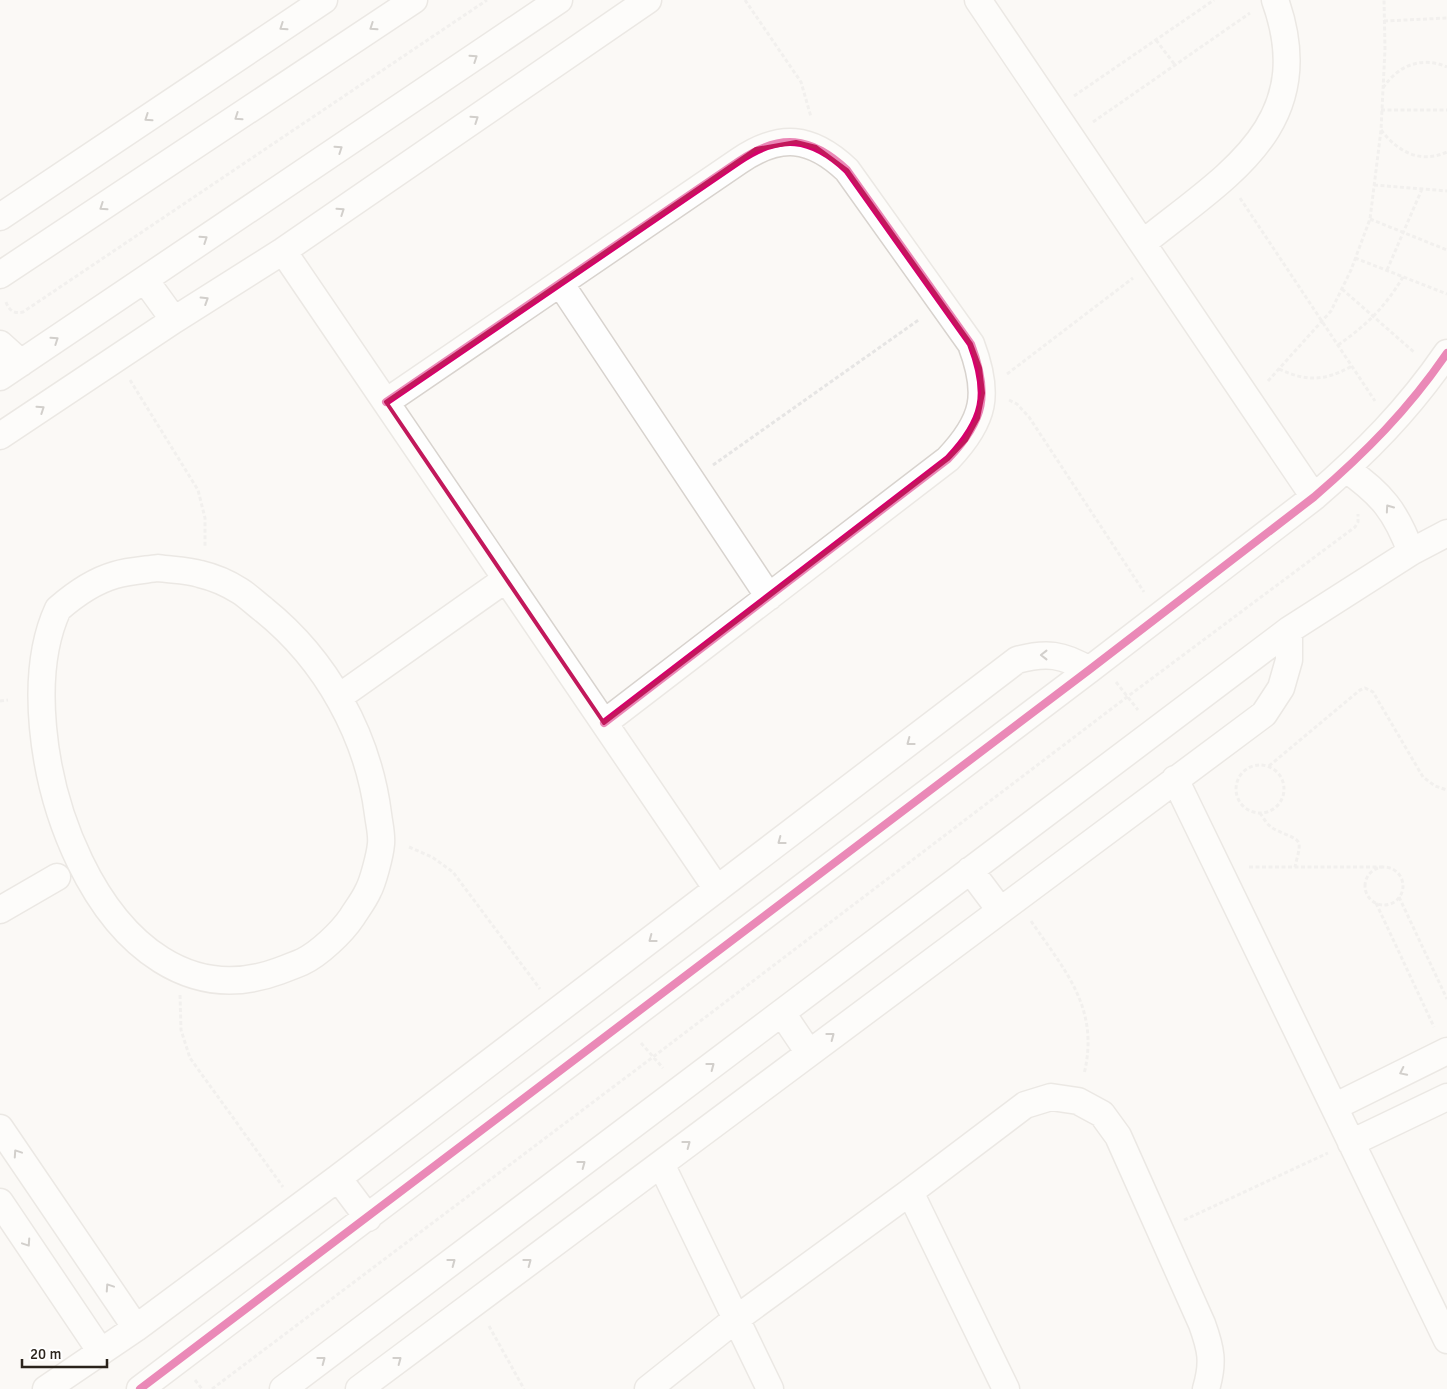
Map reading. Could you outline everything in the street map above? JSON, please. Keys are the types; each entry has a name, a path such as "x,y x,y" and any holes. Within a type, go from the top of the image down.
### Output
{"street":[{"path":"0,217 324,0"},
{"path":"3,287 414,0"},
{"path":"0,344 10,370 559,0"},
{"path":"0,436 174,320 283,251 648,0"},
{"path":"978,0 1314,497"},
{"path":"1149,252 1226,176 1239,166 1262,140 1278,108 1287,75 1288,49 1283,22 1265,5"},
{"path":"386,402 756,149 775,143 796,142 816,147 833,157 847,170 971,344 980,368 983,393 978,418 966,440 948,459 604,723"},
{"path":"283,251 717,889"},
{"path":"145,280 174,320"},
{"path":"560,283 769,597"},
{"path":"140,1389 1095,666 1314,497 1391,425 1427,383 1441,362"},
{"path":"1346,469 1368,485 1387,504 1402,527 1411,552"},
{"path":"283,1389 1288,630 1411,552 1447,533"},
{"path":"0,910 52,869 87,913 122,943 162,967 210,980 258,978 304,961 343,931 369,889 382,842 375,792 361,743 339,697 312,656 278,621 240,591 200,574 158,568 115,575 76,593 44,622 20,658"},
{"path":"339,697 506,579"},
{"path":"359,1389 1264,714 1281,688 1289,660 1288,630"},
{"path":"46,1389 136,1328 338,1178 1017,660 1035,655 1054,655 1095,666"},
{"path":"1175,779 1351,1143 1444,1325"},
{"path":"970,870 1008,904"},
{"path":"782,1012 809,1053"},
{"path":"1334,1107 1446,1051"},
{"path":"648,1389 736,1319 1025,1105 1051,1097 1078,1101 1102,1114 1118,1136 1202,1324 1210,1347 1211,1372 1206,1389"},
{"path":"1351,1143 1447,1097"},
{"path":"0,1128 136,1328"},
{"path":"661,1164 770,1389"},
{"path":"338,1178 368,1218"},
{"path":"910,1192 1006,1389"},
{"path":"0,1202 101,1352"}],"path":[{"path":"3,287 6,303 9,308 18,313 24,312 487,0"},
{"path":"745,0 801,82 808,103 816,147"},
{"path":"1053,111 1214,0"},
{"path":"1249,401 1331,311 1356,258 1370,219 1381,130 1385,49 1384,0"},
{"path":"1071,137 1265,5"},
{"path":"1384,20 1447,18"},
{"path":"1156,40 1175,66"},
{"path":"1382,90 1400,69 1412,64 1426,62 1447,67"},
{"path":"1381,110 1447,110"},
{"path":"1381,130 1389,141 1400,150 1412,156 1426,158 1439,156 1447,152"},
{"path":"1226,176 1391,425"},
{"path":"1374,185 1447,191"},
{"path":"1387,270 1422,189"},
{"path":"1370,219 1447,250"},
{"path":"983,393 1149,252"},
{"path":"1356,258 1447,294"},
{"path":"1338,345 1373,318 1390,298 1403,277"},
{"path":"1342,289 1373,318 1441,362"},
{"path":"692,480 943,303"},
{"path":"117,358 198,490 205,518 205,546 200,574"},
{"path":"1279,368 1293,375 1308,378 1324,378 1338,374 1352,366"},
{"path":"983,393 1001,395 1009,399 1030,417 1160,616"},
{"path":"212,1389 653,1058 1127,697 1355,527 1359,516 1357,510"},
{"path":"1095,666 1127,697 1155,731"},
{"path":"1269,766 1360,690 1365,688 1373,692 1423,777 1435,786 1447,790"},
{"path":"0,701 8,700"},
{"path":"1260,764 1269,766 1278,771 1283,779 1285,789 1283,798 1278,806 1269,812 1260,814 1251,812 1242,806 1237,798 1235,789 1237,779 1242,771 1250,766 1260,764"},
{"path":"1260,814 1270,827 1284,835 1294,837 1298,841 1299,846 1295,867"},
{"path":"382,842 407,847 432,857 453,872 556,1012"},
{"path":"1218,867 1384,867 1392,869 1399,874 1403,881 1403,890 1399,897 1393,902 1384,905 1376,903 1369,898 1366,890 1369,874 1376,869 1384,867"},
{"path":"1399,897 1447,999"},
{"path":"1376,903 1446,1051"},
{"path":"1008,904 1078,992 1087,1023 1088,1058 1078,1101"},
{"path":"183,973 179,1002 180,1021 190,1058 298,1207"},
{"path":"624,1023 680,1089"},
{"path":"1160,1230 1351,1143"},
{"path":"476,1302 524,1389"}],"highlighted area":[{"path":"796,142 816,147 847,170 971,344 980,368 983,393 978,418 966,440 948,459 604,723 386,402 756,149"}],"cycle path":[{"path":"386,402 739,161 768,146 782,143 795,142 821,150 847,170 971,344 981,378 980,406 977,419 970,432 948,459 604,723"},
{"path":"140,1389 1089,670 1314,497 1385,430 1417,393 1447,353"}]}
